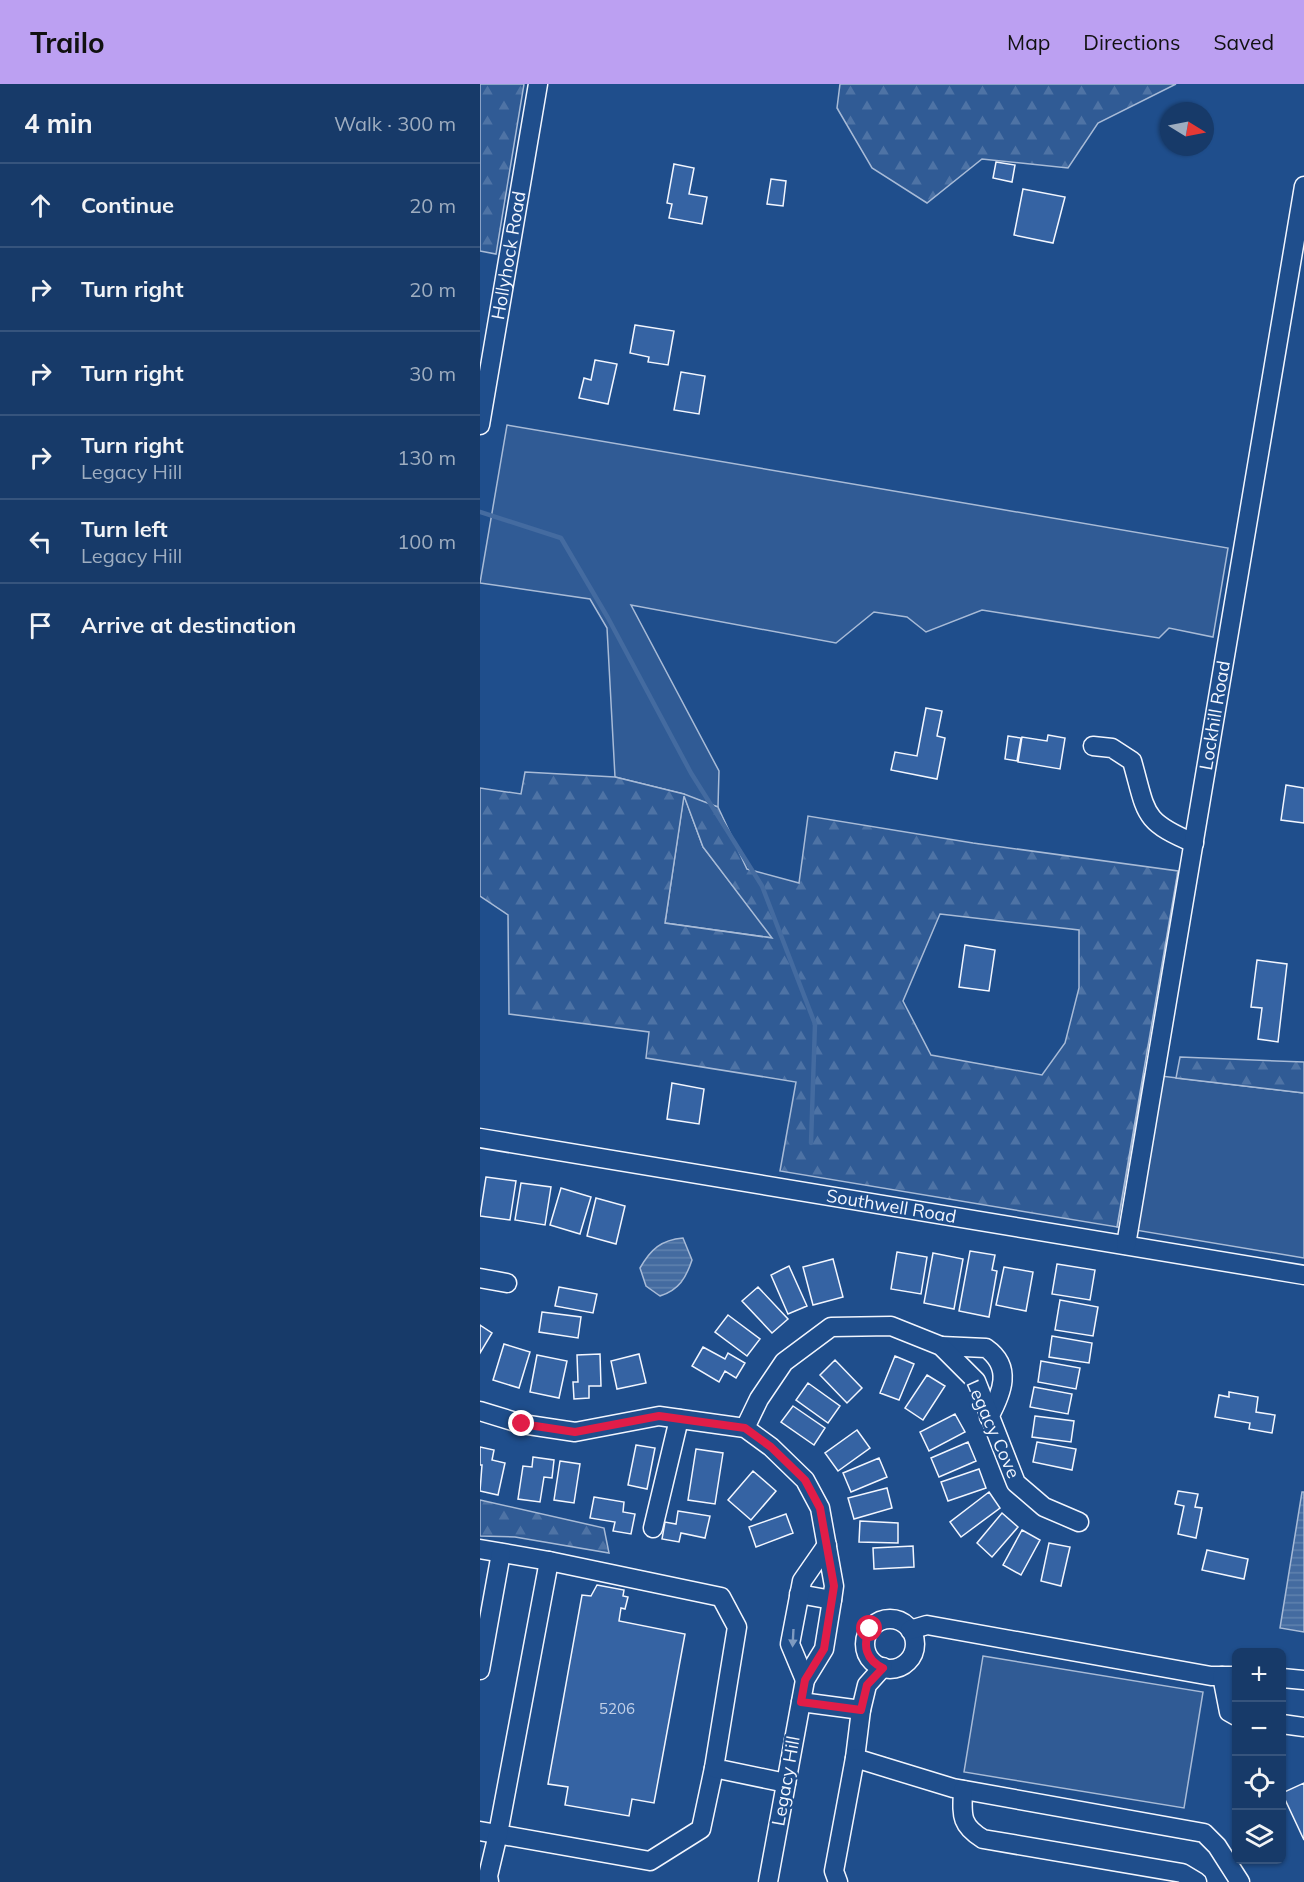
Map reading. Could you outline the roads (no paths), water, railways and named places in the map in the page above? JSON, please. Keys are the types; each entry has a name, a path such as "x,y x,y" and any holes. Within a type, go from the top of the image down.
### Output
{"street":[{"name":"Hollyhock Road","path":"480,425 538,84"},
{"name":"Lockhill Road","path":"1126,1245 1304,186"},
{"path":"1094,746 1112,748 1132,761 1148,816 1165,831 1194,843"},
{"name":"Southwell Road","path":"480,1138 1304,1275"},
{"path":"480,1278 507,1283"},
{"name":"Legacy Cove","path":"745,1428 759,1399 784,1362 831,1327 891,1326 940,1346 976,1381 1016,1483 1044,1508 1079,1521"},
{"path":"940,1346 986,1348 1002,1364 1004,1378 1000,1396 989,1417"},
{"name":"Legacy Hill","path":"480,1411 522,1424 575,1432 659,1416 745,1428 771,1447 805,1480 820,1508 834,1586 824,1649 805,1680 768,1882"},
{"path":"653,1528 679,1419"},
{"path":"805,1680 790,1644 802,1581 827,1545"},
{"path":"480,1549 721,1597 737,1627 714,1768 701,1829 650,1861 489,1833"},
{"path":"480,1670 501,1553"},
{"path":"489,1882 489,1833 549,1561"},
{"path":"799,1594 832,1600"},
{"path":"838,1882 834,1871 867,1685 883,1668 900,1666 912,1655 914,1647 910,1630 905,1624 891,1619 875,1623 870,1629 865,1644 870,1659 883,1668"},
{"path":"910,1630 927,1625 1229,1676 1229,1712 1232,1714"},
{"path":"1286,1678 1304,1680"},
{"path":"801,1702 861,1710"},
{"path":"1286,1725 1304,1727"},
{"path":"855,1758 963,1790 1204,1833 1217,1846 1240,1882"},
{"path":"714,1768 786,1783"},
{"path":"963,1790 962,1815 968,1830 983,1839 1182,1873 1197,1882"}],"waterway":[{"path":"480,512 561,538 608,618 691,773 762,886 815,1024 811,1143"}]}
